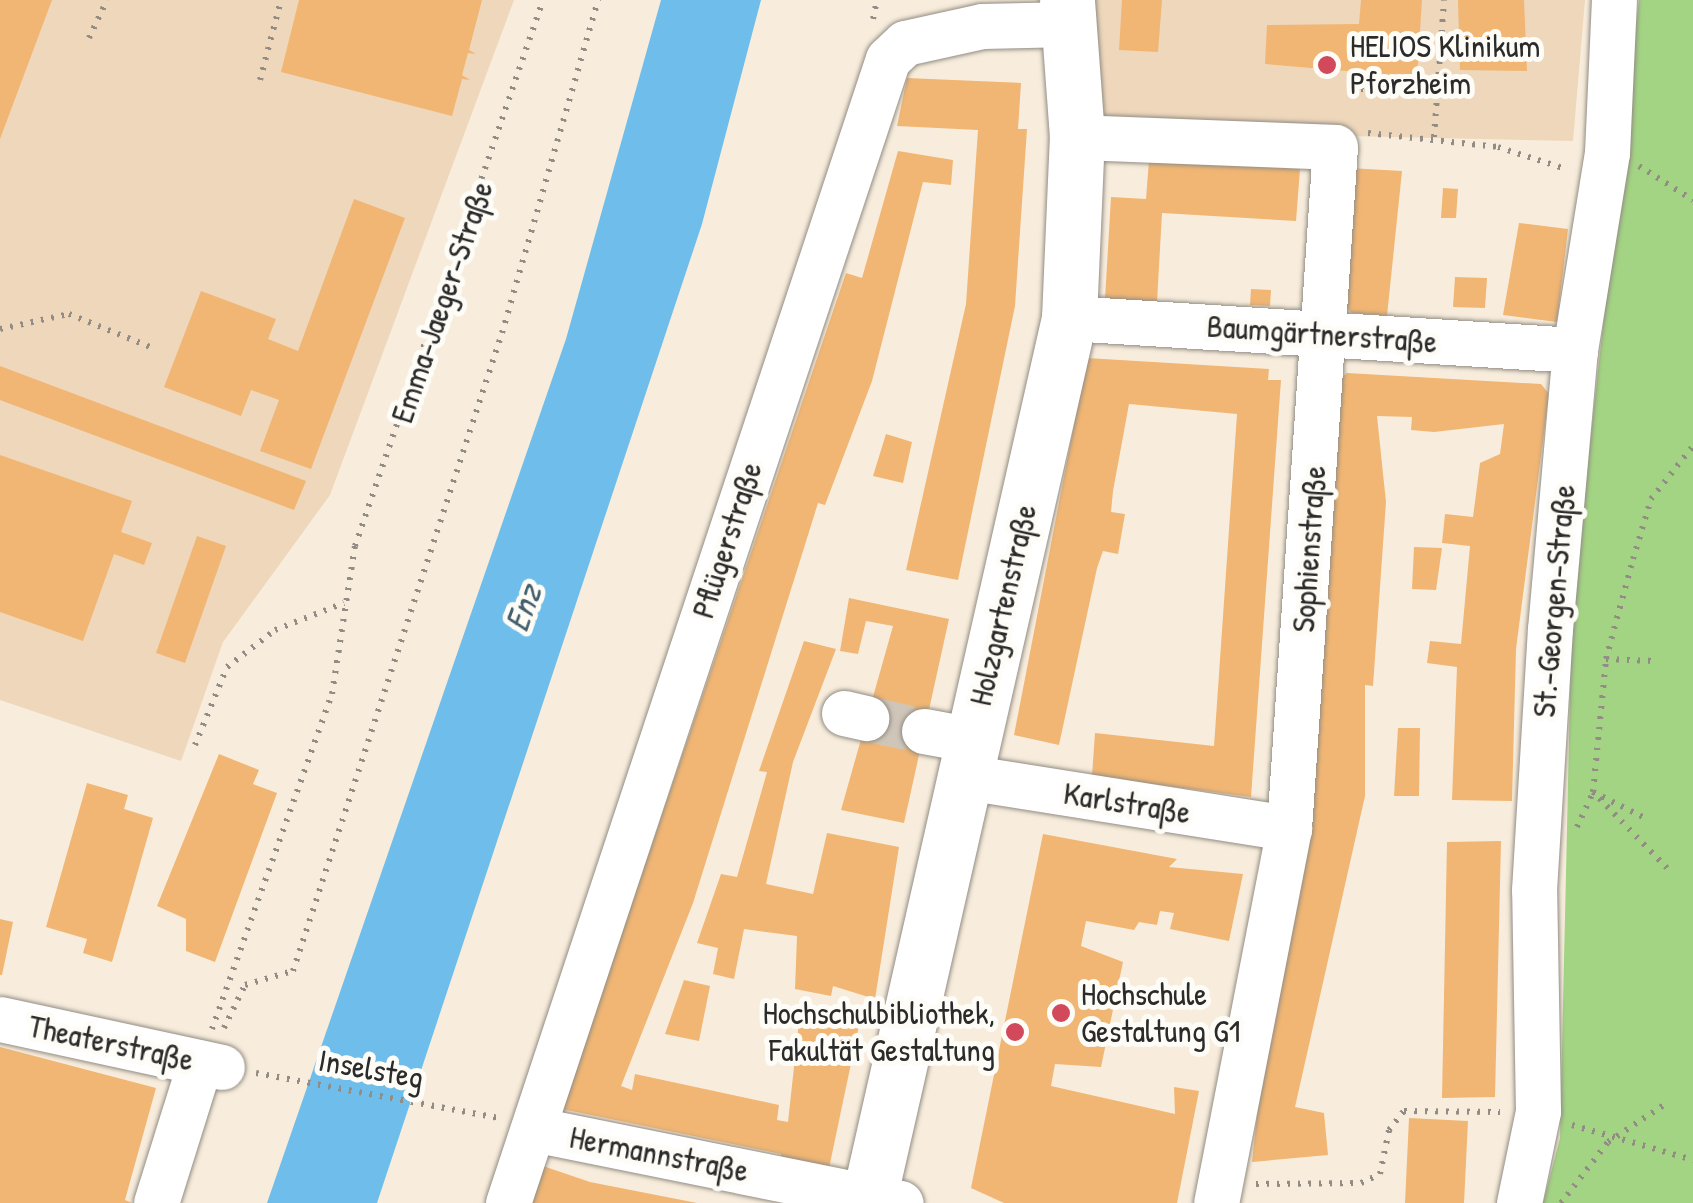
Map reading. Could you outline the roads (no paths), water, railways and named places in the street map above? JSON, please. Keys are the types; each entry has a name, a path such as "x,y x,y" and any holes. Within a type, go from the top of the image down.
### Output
{"main road":[{"name":"Holzgartenstraße","path":"880,1201 954,749 1069,318 1077,138 1069,12"}],"street":[{"name":"St.-Georgen-Straße","path":"1519,1203 1555,1123 1534,890 1575,350 1604,167 1614,0"},
{"name":"Pflügerstraße","path":"508,1203 522,1125 888,59 904,43 1069,12"},
{"name":"Sophienstraße","path":"1077,138 1335,147 1288,828 1216,1203"},
{"name":"Baumgärtnerstraße","path":"1069,318 1575,350"},
{"name":"Karlstraße","path":"954,749 1288,828"},
{"name":"Theaterstraße","path":"0,1019 216,1053 156,1203"},
{"name":"Hermannstraße","path":"522,1125 880,1201"}],"water":[{"name":"Enz","path":"661,0 761,0 702,224 377,1203 267,1203 566,339"}],"tunnel":[{"path":"866,718 924,731"}],"place":[{"name":"HELIOS Klinikum Pforzheim","path":"1327,65"},
{"name":"Hochschule Gestaltung G1","path":"1061,1013"},
{"name":"Hochschulbibliothek, Fakultät Gestaltung","path":"1015,1032"}]}
